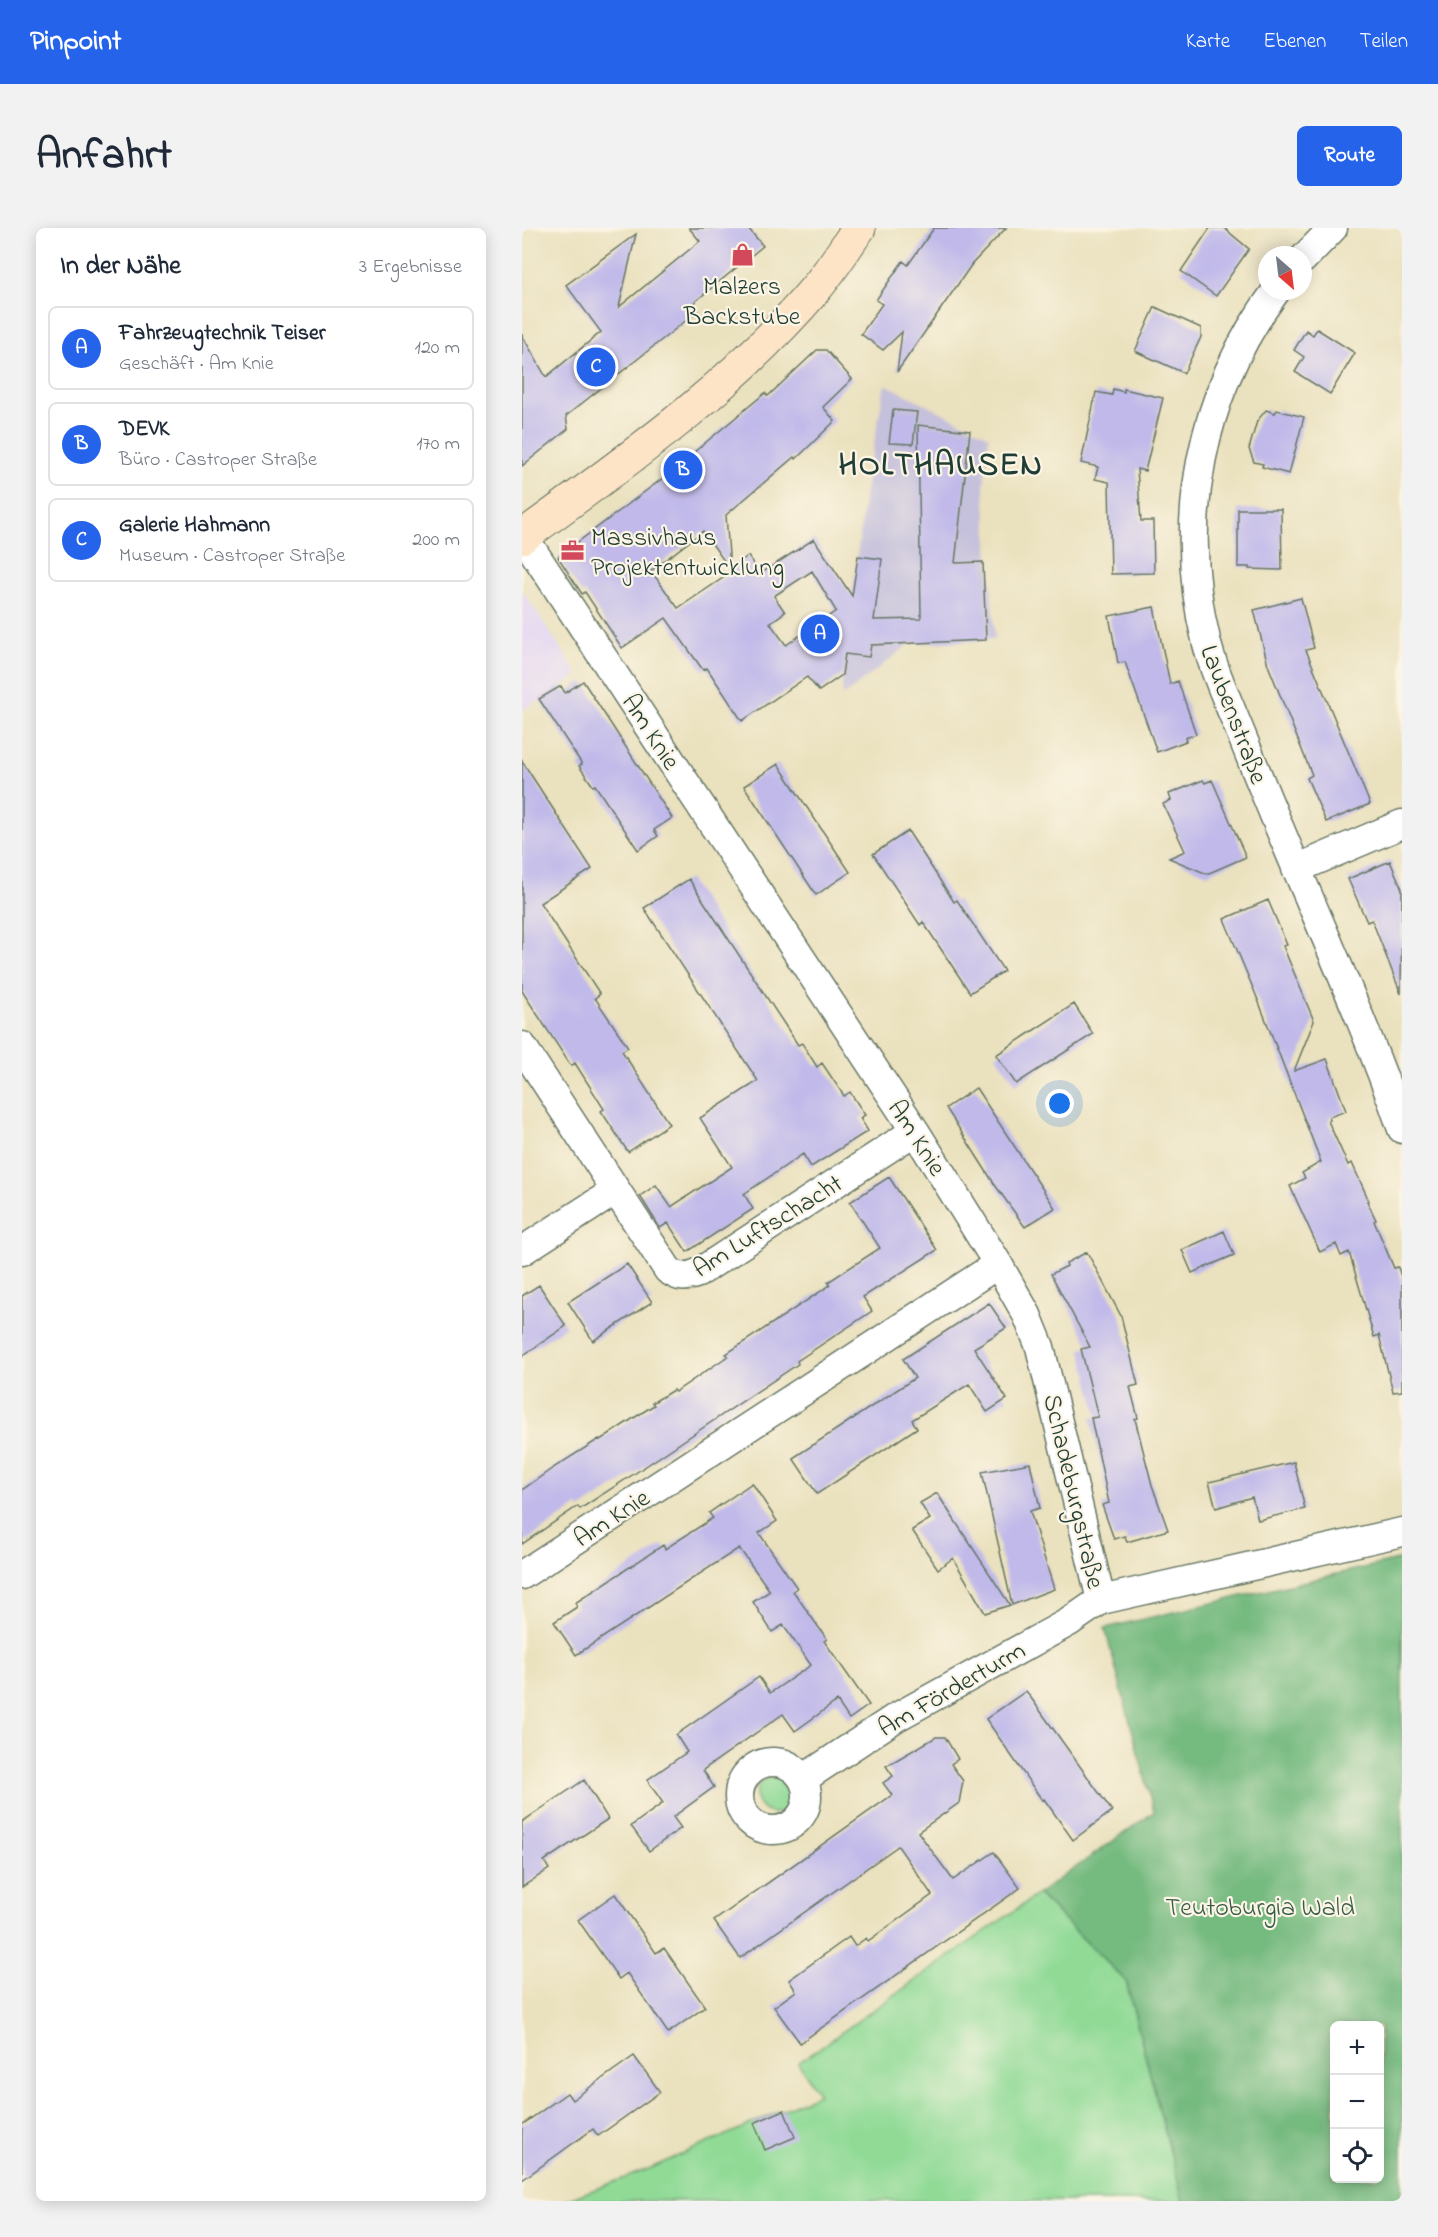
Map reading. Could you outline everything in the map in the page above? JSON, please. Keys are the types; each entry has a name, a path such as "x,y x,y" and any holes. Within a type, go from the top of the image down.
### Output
{"main road":[{"path":"523,537 653,441 726,378 804,302 819,285 859,228"}],"street":[{"path":"1312,249 1333,228"},
{"name":"Laubenstraße","path":"1270,300 1245,339 1222,387 1197,480 1193,532 1200,613 1208,647 1221,684 1364,1029 1402,1129"},
{"name":"Am Knie","path":"522,1575 998,1264 915,1131 523,537"},
{"path":"1296,869 1402,824"},
{"name":"Am Luftschacht","path":"522,1046 668,1270 677,1277 686,1278 698,1273 915,1131"},
{"path":"522,1251 615,1191"},
{"name":"Schadeburgstraße","path":"998,1264 1027,1315 1040,1347 1101,1600 1402,1532"},
{"name":"Am Förderturm","path":"803,1779 929,1697 1069,1623 1101,1600"}],"shaded area":[{"path":"885,384 989,436 984,487 995,639 911,643 843,696 842,681 865,491"},
{"path":"522,590 578,675 522,711"}],"green space":[{"name":"Teutoburgia Wald","path":"1402,1559 1402,2201 1183,2201 1126,1981 1038,1894 1154,1812 1105,1628"},
{"path":"774,1777 786,1783 792,1795 786,1807 774,1813 762,1807 756,1795 762,1783"},
{"path":"1038,1894 1126,1981 1183,2201 564,2201 651,2168 819,2094 798,2063"}],"building":[{"path":"689,228 748,228 763,246 692,304 698,311 566,416 568,429 522,466 522,335 546,377 601,332 566,285 636,234 619,307 700,241"},
{"path":"934,228 1006,228 972,264 897,372 902,332 883,350 861,334 882,304 876,300 903,261 908,265"},
{"path":"1210,228 1224,228 1249,249 1216,296 1181,271"},
{"path":"1155,307 1201,328 1201,337 1184,373 1135,351"},
{"path":"1317,329 1355,353 1330,394 1295,372 1304,357 1294,350 1306,330 1313,335"},
{"path":"817,350 826,350 852,379 823,407 835,421 796,459 794,457 726,515 730,568 748,556 760,574 814,539 852,596 858,556 882,559 874,620 921,619 918,425 970,431 955,563 983,562 986,640 871,645 869,657 845,654 842,675 819,691 807,677 742,721 707,668 703,670 666,618 622,648 585,592 582,594 558,557 663,478 765,393 768,396","holes":["703,531 732,572 678,608 651,571","812,571 836,611 786,645 770,623 785,612 774,596"]},
{"path":"1113,389 1124,392 1124,389 1163,398 1145,471 1137,469 1141,521 1153,521 1154,573 1111,574 1109,482 1095,479 1098,467 1081,463 1096,392 1112,395"},
{"path":"893,410 917,412 913,444 889,443"},
{"path":"1266,410 1275,413 1277,410 1304,417 1289,474 1262,467 1263,464 1254,462 1249,449 1257,421"},
{"path":"1238,509 1281,509 1282,570 1238,567"},
{"path":"1301,598 1314,648 1306,650 1370,804 1326,822 1307,778 1312,775 1268,665 1254,610"},
{"path":"1154,607 1170,684 1178,681 1196,734 1185,738 1186,741 1157,752 1125,662 1118,663 1109,616"},
{"path":"583,681 672,818 654,830 658,836 638,850 595,785 593,786 579,766 582,764 539,699 561,686 565,693"},
{"path":"522,761 592,869 540,903 600,994 595,998 628,1047 622,1051 669,1124 628,1152 601,1111 604,1109 575,1063 571,1066 522,991"},
{"path":"778,764 850,872 816,895 744,786"},
{"path":"1203,780 1205,783 1212,780 1246,857 1207,874 1169,858 1185,851 1163,804 1171,800 1169,794"},
{"path":"908,831 954,902 957,900 1004,971 970,993 923,922 920,925 873,854"},
{"path":"1390,861 1402,889 1401,994 1372,920 1367,922 1348,879"},
{"path":"689,879 798,1045 802,1043 817,1067 822,1063 844,1096 850,1092 865,1115 860,1118 868,1131 811,1167 803,1154 744,1194 753,1209 687,1252 668,1223 660,1228 640,1196 656,1185 671,1207 732,1167 700,1118 758,1081 644,908"},
{"path":"1268,900 1287,945 1283,946 1314,1021 1294,1071 1327,1059 1346,1111 1329,1117 1328,1121 1348,1165 1352,1163 1394,1268 1398,1267 1402,1280 1402,1391 1393,1392 1379,1335 1374,1337 1349,1252 1341,1256 1336,1244 1320,1252 1290,1186 1305,1178 1302,1173 1321,1162 1224,919"},
{"path":"1074,1004 1093,1034 1016,1084 996,1055"},
{"path":"976,1088 1055,1208 1025,1227 946,1108"},
{"path":"889,1177 937,1250 863,1297 872,1311 797,1361 798,1364 640,1470 580,1509 578,1506 522,1544 522,1490 654,1405 652,1403 673,1390 675,1392 728,1356 726,1354 830,1285 828,1282 880,1248 850,1202"},
{"path":"1224,1231 1234,1255 1192,1273 1182,1250"},
{"path":"1087,1252 1121,1316 1138,1385 1130,1387 1138,1418 1135,1419 1152,1485 1168,1530 1127,1542 1125,1536 1114,1539 1102,1505 1109,1503 1091,1418 1098,1417 1081,1349 1090,1347 1051,1274"},
{"path":"627,1264 652,1302 593,1341 568,1302"},
{"path":"539,1285 566,1326 522,1356 522,1296"},
{"path":"989,1303 1006,1328 974,1348 1007,1399 987,1412 969,1384 912,1420 917,1428 817,1494 793,1458 915,1378 903,1359"},
{"path":"1294,1462 1305,1509 1258,1520 1252,1497 1216,1508 1209,1482"},
{"path":"1030,1463 1040,1508 1030,1511 1054,1589 1012,1605 982,1472"},
{"path":"752,1483 777,1521 759,1533 797,1588 793,1591 827,1639 824,1641 869,1705 849,1719 837,1701 795,1731 783,1714 703,1770 714,1787 673,1817 681,1828 649,1851 631,1826 663,1803 647,1780 687,1752 676,1735 759,1677 770,1693 811,1665 783,1625 772,1632 753,1602 770,1591 739,1548 576,1655 554,1622 577,1607 575,1603 663,1545 665,1549 713,1518 709,1513"},
{"path":"937,1493 1010,1605 985,1613 953,1558 938,1569 912,1530 930,1519 920,1503"},
{"path":"1026,1691 1112,1811 1073,1840 1044,1799 1042,1800 986,1719"},
{"path":"936,1737 945,1737 958,1759 951,1764 963,1781 959,1803 918,1832 953,1880 994,1852 1020,1888 800,2043 774,2007 796,1991 789,1980 849,1937 855,1946 866,1938 868,1941 932,1895 898,1846 740,1958 714,1921 892,1795 883,1783 893,1776 886,1766"},
{"path":"584,1780 608,1819 544,1861 549,1869 522,1887 522,1822"},
{"path":"615,1894 656,1953 664,1948 705,2007 668,2033 627,1973 619,1979 578,1920"},
{"path":"634,2056 660,2092 598,2136 593,2129 522,2180 522,2125 567,2093 572,2100"},
{"path":"784,2110 795,2137 765,2150 754,2123"}],"place":[{"name":"Malzers Backstube","path":"742,254"},
{"name":"Galerie Hahmann","path":"596,367"},
{"name":"DEVK","path":"683,470"},
{"name":"Massivhaus Projektentwicklung","path":"573,551"},
{"name":"Fahrzeugtechnik Teiser","path":"820,634"}],"district":[{"name":"HOLTHAUSEN","path":"941,463"}]}
